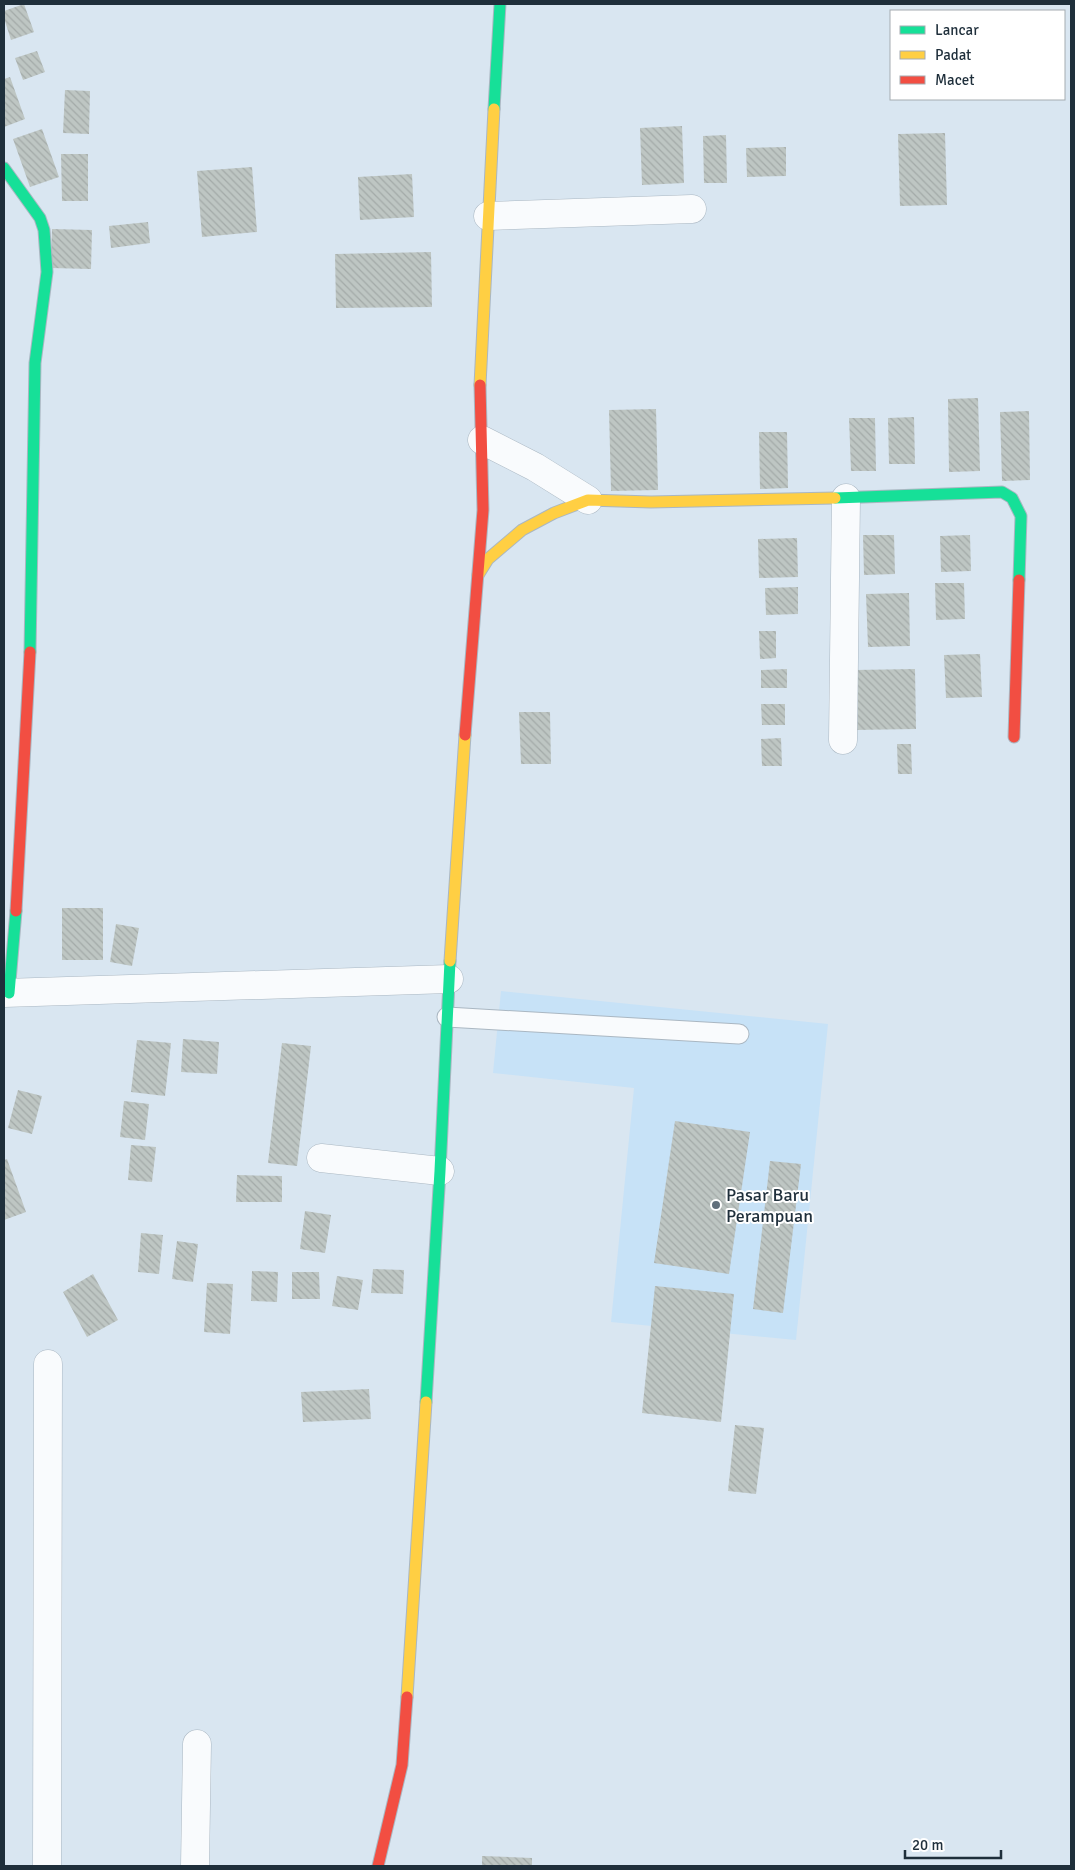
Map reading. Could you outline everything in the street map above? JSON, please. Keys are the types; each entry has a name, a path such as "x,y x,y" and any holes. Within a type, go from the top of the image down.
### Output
{"street":[{"path":"378,1866 402,1765 414,1599 440,1171 446,1017 458,822 483,510 480,379 500,4"},
{"path":"4,168 42,224 46,244 47,272 35,363 30,682 10,900 7,993 449,978"},
{"path":"488,216 692,209"},
{"path":"482,440 535,467 588,500"},
{"path":"478,575 488,559 522,530 554,513 588,500 651,502 846,498 1002,492 1012,498 1021,516 1014,737"},
{"path":"843,740 846,498"},
{"path":"322,1158 440,1171"},
{"path":"48,1364 48,1866"},
{"path":"195,1866 197,1744"}],"lane":[{"path":"446,1017 739,1034"}],"shaded area":[{"name":"Pasar Baru Perampuan","path":"501,991 828,1024 796,1340 611,1322 634,1088 493,1073"}],"building":[{"path":"24,4 34,32 11,40 4,18 4,11"},
{"path":"37,51 45,72 23,80 15,58"},
{"path":"10,77 25,119 4,127 4,79"},
{"path":"65,90 90,91 89,134 63,133"},
{"path":"682,126 684,183 642,185 640,128"},
{"path":"42,129 59,177 30,187 13,139"},
{"path":"945,133 947,205 900,206 898,134"},
{"path":"726,135 727,183 704,183 703,136"},
{"path":"786,147 786,176 747,177 746,148"},
{"path":"61,154 88,154 88,201 62,201"},
{"path":"252,167 257,232 202,237 197,171"},
{"path":"412,174 414,217 360,220 358,177"},
{"path":"148,222 150,243 111,248 109,226"},
{"path":"52,229 92,230 91,269 51,268"},
{"path":"431,252 432,307 336,308 335,254"},
{"path":"978,398 980,471 949,472 948,399"},
{"path":"656,409 658,490 611,491 609,410"},
{"path":"1029,411 1030,480 1002,481 1000,412"},
{"path":"914,417 915,464 889,464 888,418"},
{"path":"849,418 875,418 876,471 851,471"},
{"path":"759,432 787,432 788,488 760,489"},
{"path":"863,535 894,535 895,574 864,575"},
{"path":"970,535 971,571 941,572 940,536"},
{"path":"797,538 798,577 759,578 758,539"},
{"path":"935,583 964,583 965,619 936,620"},
{"path":"798,587 798,614 766,615 765,588"},
{"path":"909,593 910,646 868,647 866,594"},
{"path":"759,631 776,631 776,658 760,659"},
{"path":"980,654 982,697 946,698 944,655"},
{"path":"787,669 787,688 761,688 761,670"},
{"path":"915,669 916,729 855,730 854,670"},
{"path":"761,704 785,704 785,725 762,725"},
{"path":"519,712 550,712 551,764 521,764"},
{"path":"781,738 782,766 762,766 761,739"},
{"path":"897,744 911,744 912,774 898,774"},
{"path":"62,908 103,908 103,960 62,960"},
{"path":"116,924 139,928 132,966 110,962"},
{"path":"183,1039 219,1042 217,1074 181,1072"},
{"path":"137,1040 171,1043 165,1096 131,1092"},
{"path":"282,1043 311,1046 297,1166 268,1163"},
{"path":"18,1090 42,1096 32,1134 8,1128"},
{"path":"124,1101 149,1104 145,1140 120,1137"},
{"path":"675,1121 750,1132 729,1274 654,1263"},
{"path":"131,1145 156,1147 152,1182 128,1180"},
{"path":"7,1159 26,1212 4,1220 4,1160"},
{"path":"770,1161 801,1164 783,1313 753,1309"},
{"path":"237,1175 282,1176 282,1202 236,1202"},
{"path":"305,1211 331,1215 325,1253 300,1249"},
{"path":"141,1233 163,1235 159,1274 138,1272"},
{"path":"177,1241 198,1244 193,1282 172,1279"},
{"path":"373,1269 404,1270 403,1294 371,1293"},
{"path":"252,1271 278,1272 277,1302 251,1301"},
{"path":"292,1272 319,1272 320,1299 292,1299"},
{"path":"93,1274 118,1320 87,1337 63,1292"},
{"path":"337,1276 363,1280 358,1310 332,1306"},
{"path":"207,1283 233,1284 230,1334 204,1332"},
{"path":"655,1286 734,1294 721,1422 642,1413"},
{"path":"369,1389 371,1419 303,1422 301,1392"},
{"path":"735,1425 764,1428 756,1494 728,1491"},
{"path":"482,1856 532,1858 532,1866 482,1866"}],"traffic: fast":[{"path":"494,109 500,4"},
{"path":"4,168 40,218 44,230 47,272 35,363 30,652"},
{"path":"835,498 1002,492 1012,498 1021,516 1019,580"},
{"path":"9,993 16,911"},
{"path":"426,1402 450,961"}],"traffic: slow":[{"path":"480,385 494,109"},
{"path":"478,575 488,559 522,530 554,513 588,500 651,502 835,498"},
{"path":"450,961 465,735"},
{"path":"407,1697 426,1402"}],"traffic: jam":[{"path":"465,735 483,510 480,385"},
{"path":"1014,737 1019,580"},
{"path":"16,911 30,652"},
{"path":"378,1866 402,1765 407,1697"}],"place":[{"name":"Pasar Baru Perampuan","path":"716,1205"}]}
